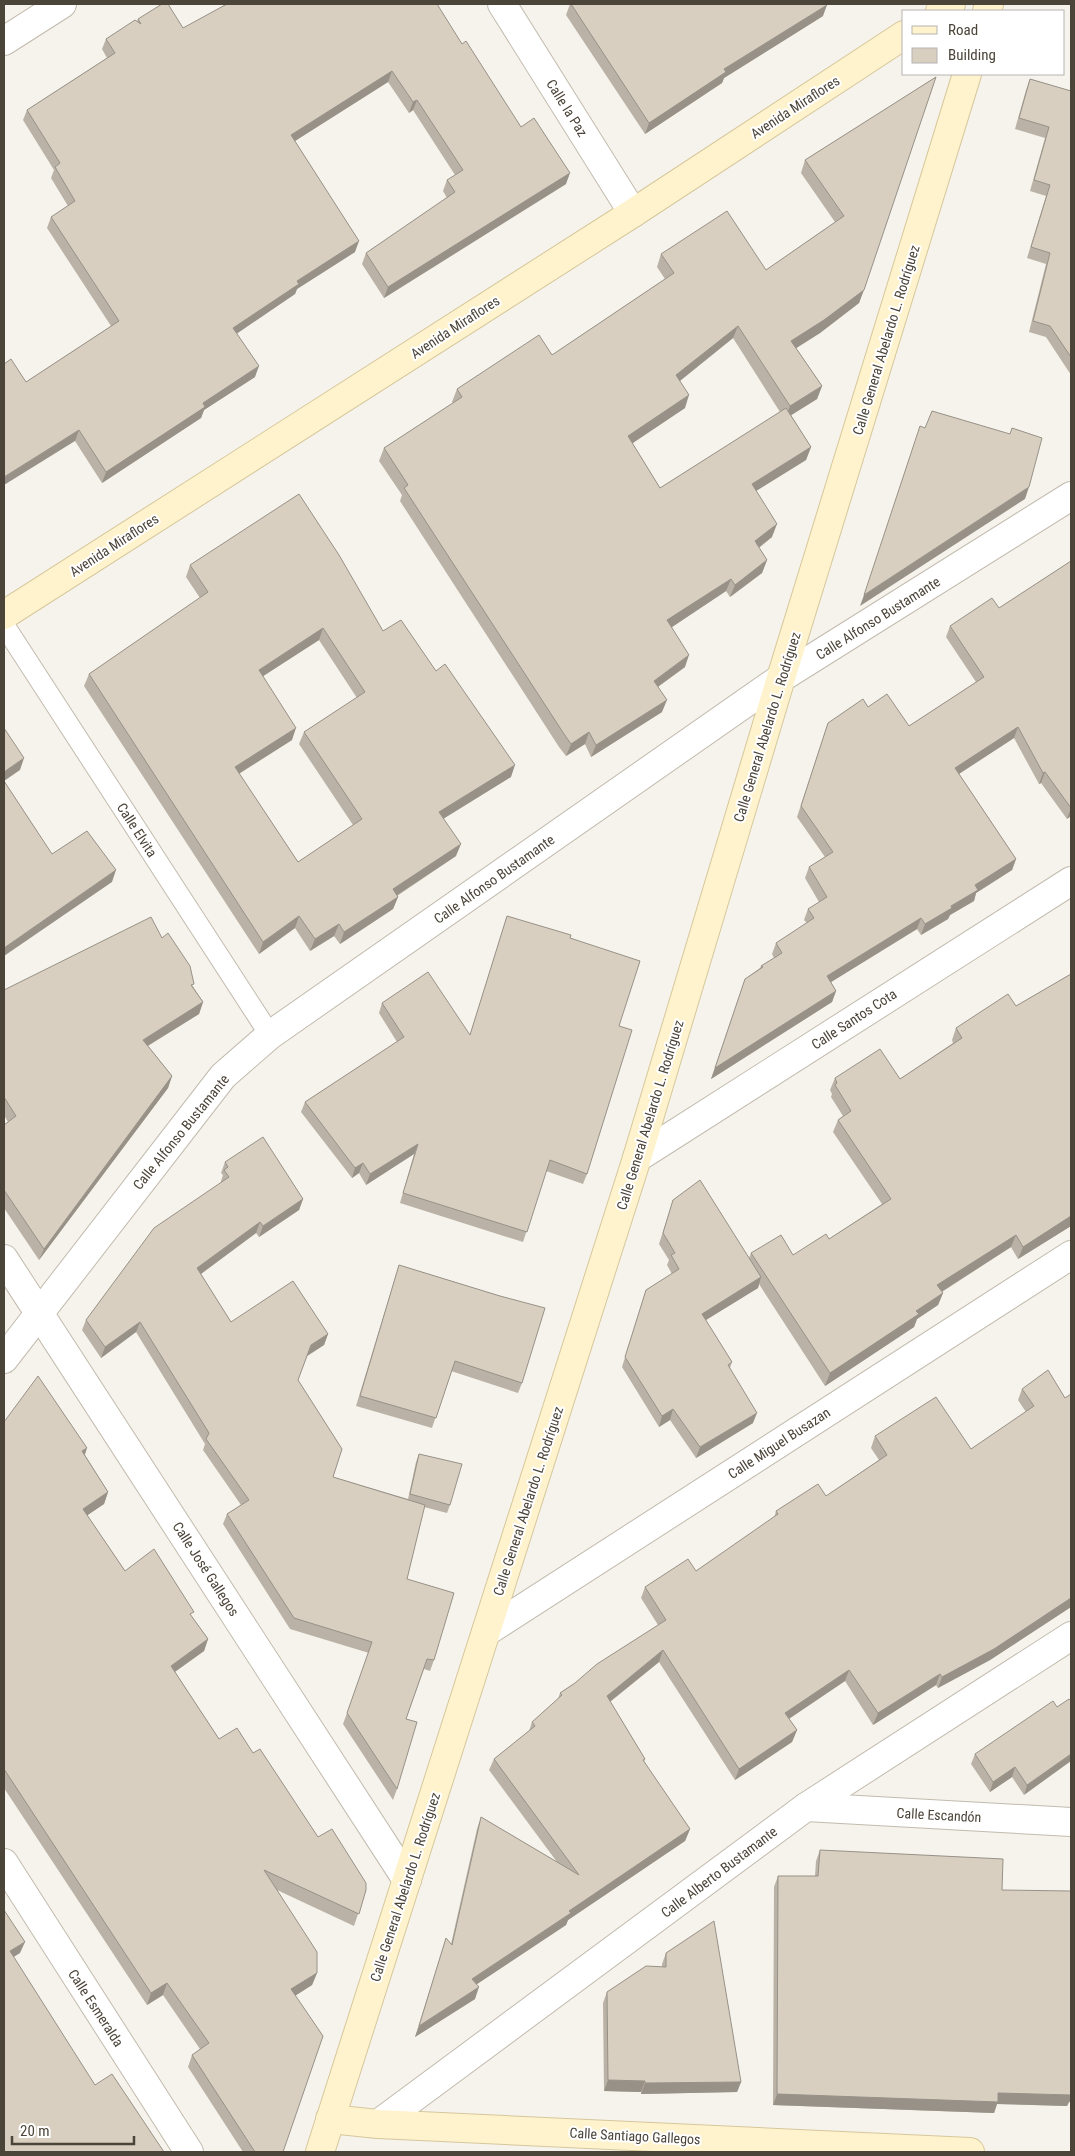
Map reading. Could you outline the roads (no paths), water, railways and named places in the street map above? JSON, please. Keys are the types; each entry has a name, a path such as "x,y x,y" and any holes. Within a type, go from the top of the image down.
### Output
{"main road":[{"name":"Avenida Miraflores","path":"4,615 633,213 902,36"},
{"name":"Calle General Abelardo L. Rodríguez","path":"320,2152 637,1158 781,678 968,75"},
{"name":"Calle Santiago Gallegos","path":"330,2119 378,2124 970,2152"}],"street":[{"path":"4,41 62,4"},
{"name":"Calle la Paz","path":"502,4 633,213"},
{"name":"Calle Alfonso Bustamante","path":"4,1359 223,1076 270,1035 781,678 1071,496"},
{"name":"Calle Santos Cota","path":"637,1158 1071,881"},
{"name":"Calle Miguel Busazan","path":"486,1632 1071,1255"},
{"name":"Calle José Gallegos","path":"4,1259 408,1880"},
{"name":"Calle Alberto Bustamante","path":"378,2124 806,1807 1071,1636"},
{"name":"Calle Escandón","path":"806,1807 1071,1822"},
{"name":"Calle Esmeralda","path":"4,1863 189,2152"}],"lane":[{"name":"Calle Elvita","path":"4,625 270,1035"}]}
